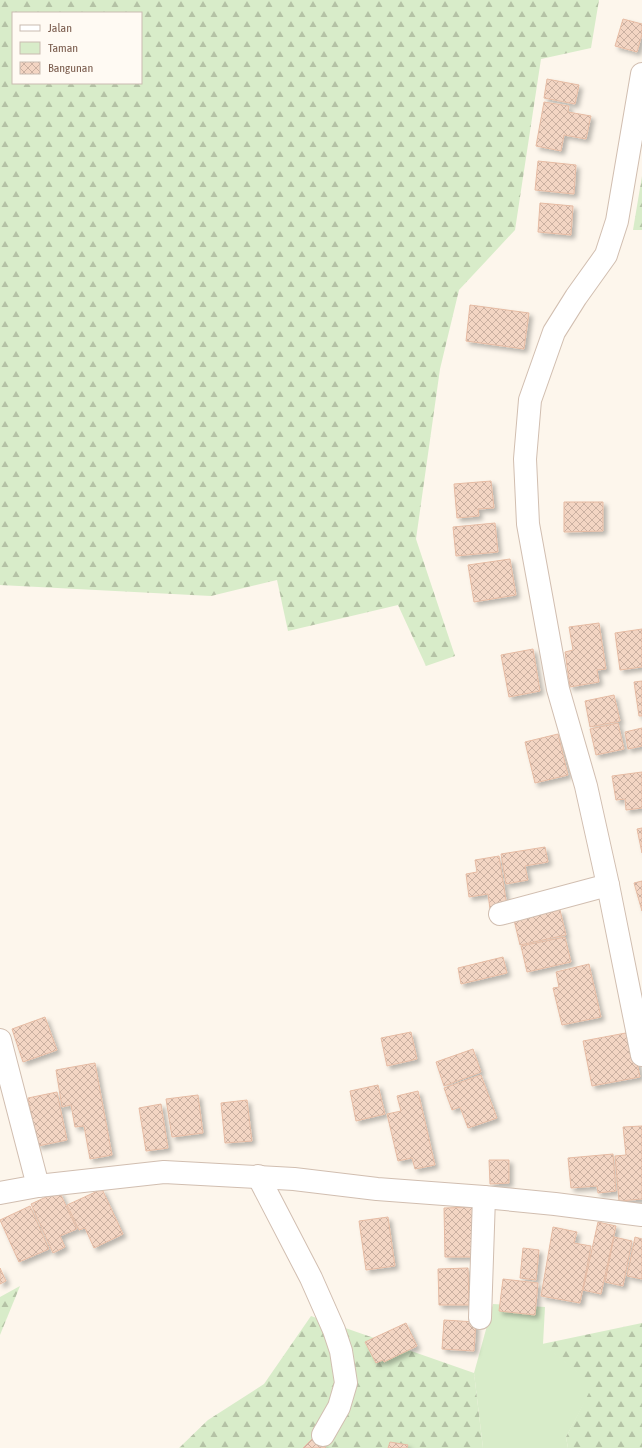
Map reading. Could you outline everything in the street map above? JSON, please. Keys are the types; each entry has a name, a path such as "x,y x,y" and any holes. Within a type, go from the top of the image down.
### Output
{"street":[{"path":"642,74 617,220 606,255 576,297 554,332 530,400 525,459 528,524 558,689 586,786 608,885 642,1056"},
{"path":"500,914 608,885"},
{"path":"0,1040 38,1186"},
{"path":"0,1193 38,1186 164,1172 258,1176 377,1189 484,1196 642,1215"},
{"path":"258,1176 311,1278 334,1330 341,1351 346,1383 339,1407 323,1434"},
{"path":"480,1318 484,1196"}],"green space":[{"path":"0,0 599,0 591,48 541,59 515,230 459,290 440,369 416,539 455,656 426,666 398,605 288,631 277,580 211,596 0,585"},
{"path":"642,176 642,230 633,230"},
{"path":"20,1286 0,1335 0,1297"},
{"path":"493,1304 545,1307 543,1344 594,1385 566,1437 568,1448 483,1448 474,1373"},
{"path":"311,1316 474,1373 483,1448 179,1448 208,1420 264,1384"},
{"path":"642,1323 642,1448 568,1448 566,1437 593,1385 542,1344"}],"building":[{"path":"623,19 642,24 642,34 637,52 615,46"},
{"path":"547,79 579,85 575,104 544,98"},
{"path":"544,102 569,106 568,112 591,116 586,139 564,135 561,151 536,146"},
{"path":"538,161 576,165 574,194 535,190"},
{"path":"540,203 573,206 571,235 538,232"},
{"path":"470,305 529,313 524,349 466,341"},
{"path":"491,481 494,508 478,509 479,516 457,518 454,484"},
{"path":"564,502 603,502 603,531 564,532"},
{"path":"495,523 498,552 456,556 453,527"},
{"path":"510,559 516,595 474,602 468,565"},
{"path":"599,623 606,669 597,670 599,682 570,687 565,652 573,650 569,627"},
{"path":"642,629 642,667 620,670 615,633"},
{"path":"533,649 540,691 509,697 501,655"},
{"path":"642,681 642,716 639,716 634,682"},
{"path":"614,695 620,721 590,727 585,701"},
{"path":"618,723 624,749 596,755 590,729"},
{"path":"642,728 642,746 628,749 625,732"},
{"path":"558,734 568,775 535,783 525,742"},
{"path":"642,772 642,808 626,810 625,799 616,800 612,776"},
{"path":"642,828 642,853 637,829"},
{"path":"545,847 548,862 525,866 528,880 506,884 501,854"},
{"path":"499,856 507,906 490,909 488,894 469,897 466,874 477,872 475,860"},
{"path":"642,881 642,911 634,883"},
{"path":"560,910 566,935 520,945 514,920"},
{"path":"565,937 571,962 527,972 521,946"},
{"path":"503,957 507,973 461,984 458,968"},
{"path":"589,964 601,1017 562,1025 553,988 559,987 556,972"},
{"path":"45,1017 57,1050 23,1062 12,1029"},
{"path":"411,1032 417,1059 387,1066 381,1038"},
{"path":"631,1032 640,1077 592,1086 583,1041"},
{"path":"473,1049 481,1072 444,1086 436,1062"},
{"path":"95,1063 112,1155 90,1159 84,1126 75,1127 71,1105 62,1107 56,1070"},
{"path":"481,1075 497,1118 468,1128 460,1107 452,1110 444,1088"},
{"path":"378,1085 385,1114 356,1121 350,1091"},
{"path":"418,1091 435,1165 415,1169 412,1158 398,1161 387,1114 401,1111 397,1096"},
{"path":"57,1092 67,1140 38,1146 28,1098"},
{"path":"198,1095 203,1133 172,1137 166,1099"},
{"path":"247,1100 252,1141 225,1143 221,1103"},
{"path":"161,1104 168,1148 146,1151 139,1108"},
{"path":"642,1126 642,1199 619,1201 615,1156 626,1155 623,1127"},
{"path":"613,1154 616,1191 598,1193 597,1186 571,1188 568,1158"},
{"path":"489,1160 509,1160 509,1183 490,1184"},
{"path":"102,1189 123,1234 94,1248 85,1228 79,1230 67,1205"},
{"path":"59,1191 77,1229 60,1236 65,1247 53,1253 31,1204"},
{"path":"30,1206 49,1249 19,1262 0,1220"},
{"path":"476,1207 477,1257 445,1257 444,1208"},
{"path":"388,1217 395,1266 366,1270 359,1221"},
{"path":"598,1222 616,1226 601,1294 583,1290"},
{"path":"553,1227 577,1232 574,1243 591,1246 580,1303 541,1296"},
{"path":"614,1237 632,1241 623,1286 605,1282"},
{"path":"635,1237 642,1239 642,1279 627,1276"},
{"path":"523,1248 539,1250 536,1280 520,1278"},
{"path":"0,1268 6,1281 0,1284"},
{"path":"468,1268 469,1305 439,1305 438,1269"},
{"path":"503,1279 538,1283 535,1315 499,1311"},
{"path":"444,1320 476,1322 474,1351 442,1349"},
{"path":"406,1323 417,1346 384,1362 383,1360 376,1363 365,1342"},
{"path":"315,1436 326,1448 303,1448"},
{"path":"390,1442 408,1445 407,1448 388,1448"}]}
